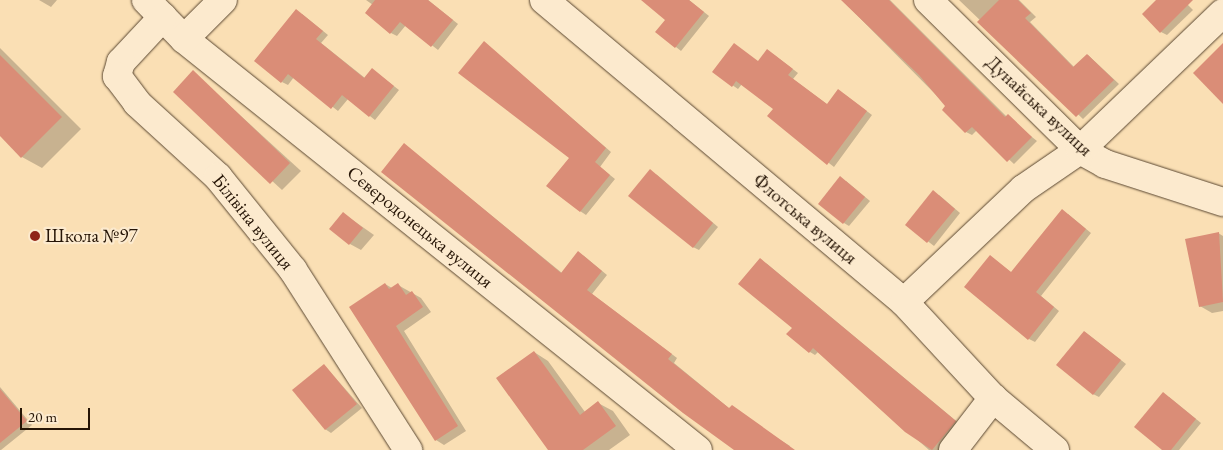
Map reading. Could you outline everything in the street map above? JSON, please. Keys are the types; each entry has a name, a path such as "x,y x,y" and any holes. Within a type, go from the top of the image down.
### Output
{"street":[{"path":"184,38 222,0"},
{"name":"Флотська вулиця","path":"544,0 904,302 993,398 1055,450"},
{"name":"Дунайська вулиця","path":"928,0 1080,150 1105,164 1223,202"},
{"name":"Сєвєродонецька вулиця","path":"155,9 184,38 698,450"},
{"name":"Білівіна вулиця","path":"155,9 121,62 117,76 137,103 218,177 293,270 408,450"},
{"path":"904,302 1023,189 1080,150 1223,13"},
{"path":"953,450 993,398"}],"building":[{"path":"375,0 428,0 453,20 431,47 400,22 390,34 365,13"},
{"path":"641,0 689,0 704,12 675,48 655,32 665,20"},
{"path":"841,0 889,0 1005,117 1008,114 1032,137 1007,162 972,127 965,133 942,110 945,106 919,75"},
{"path":"999,0 1018,0 1031,13 1025,18 1073,67 1087,54 1114,80 1076,117 977,22"},
{"path":"1156,0 1193,0 1160,33 1142,14"},
{"path":"296,9 323,31 316,39 364,78 372,68 394,86 369,117 342,95 331,109 288,74 281,83 254,61"},
{"path":"484,41 606,148 595,162 610,175 580,212 546,186 569,158 458,73"},
{"path":"734,43 758,61 767,49 793,69 788,75 827,104 838,89 867,111 827,165 767,116 773,109 736,81 732,87 712,72"},
{"path":"1223,43 1223,104 1193,73"},
{"path":"0,55 62,117 21,158 0,136"},
{"path":"193,70 290,163 270,184 173,92"},
{"path":"404,143 561,273 578,251 602,271 587,290 672,354 668,359 729,408 732,405 795,450 734,450 683,413 381,172"},
{"path":"650,169 713,223 693,248 628,196"},
{"path":"840,176 865,197 843,224 818,204"},
{"path":"933,190 955,209 927,243 905,225"},
{"path":"1062,209 1086,229 1036,292 1054,307 1028,340 964,287 990,255 1011,272"},
{"path":"343,212 363,228 349,245 329,229"},
{"path":"1219,232 1223,302 1199,307 1185,239"},
{"path":"760,258 956,421 932,450 905,432 813,348 809,353 786,334 792,328 738,284"},
{"path":"385,283 389,289 398,283 406,295 412,291 423,307 396,326 458,426 435,441 349,307"},
{"path":"1084,331 1121,360 1093,395 1056,365"},
{"path":"534,351 580,415 598,401 616,426 583,450 548,450 496,378"},
{"path":"324,364 357,404 325,430 292,390"},
{"path":"0,389 27,421 0,443"},
{"path":"1163,392 1196,419 1171,450 1162,450 1134,427"}],"place":[{"name":"Школа №97","path":"35,236"}]}
